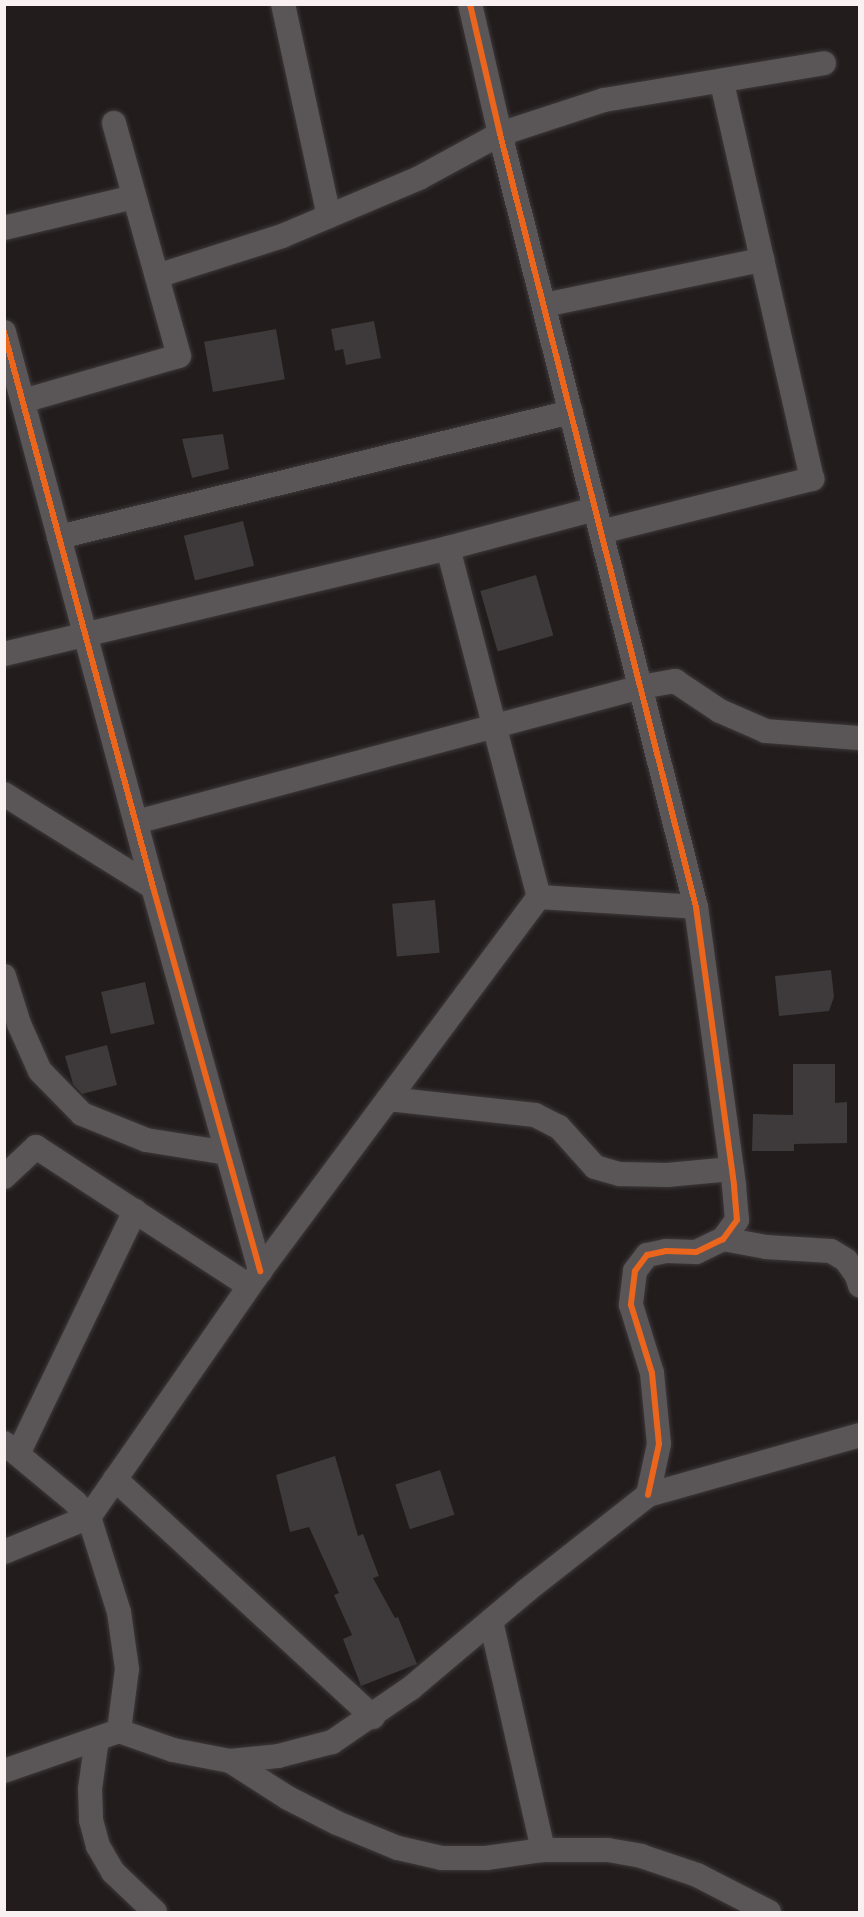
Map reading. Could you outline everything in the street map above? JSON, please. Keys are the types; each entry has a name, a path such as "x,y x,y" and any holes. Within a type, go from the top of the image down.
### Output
{"street":[{"path":"283,4 330,216"},
{"path":"470,4 500,134 696,907 732,1169 737,1220 723,1239 696,1252 666,1251 647,1255 635,1271 631,1305 652,1373 659,1443 648,1495"},
{"path":"157,276 282,236 419,178 500,134 604,100 722,82 824,63"},
{"path":"602,532 812,479 722,82"},
{"path":"23,401 179,356 114,123"},
{"path":"4,228 134,197"},
{"path":"543,305 762,260"},
{"path":"4,332 9,369 23,401 227,1153 254,1278"},
{"path":"59,537 571,412"},
{"path":"4,654 448,548 595,509"},
{"path":"448,548 539,897"},
{"path":"136,822 641,687 675,681 720,711 766,731 860,738"},
{"path":"4,795 153,887"},
{"path":"539,897 696,907"},
{"path":"4,1552 89,1517 254,1278 539,897"},
{"path":"4,976 20,1024 40,1071 82,1114 146,1140 227,1153"},
{"path":"388,1099 535,1115 559,1127 595,1167 620,1174 667,1175 732,1169"},
{"path":"4,1177 36,1147 135,1211 254,1278"},
{"path":"135,1211 11,1448 75,1502 89,1517 119,1612 128,1669 90,1789 91,1820 98,1846 113,1872 155,1912"},
{"path":"723,1239 766,1247 831,1251 846,1260 857,1276 860,1286"},
{"path":"4,1771 108,1735 230,1761 278,1756 332,1742 373,1717 411,1688 648,1495 860,1435"},
{"path":"115,1479 373,1717"},
{"path":"491,1621 543,1850"},
{"path":"230,1761 288,1798 337,1823 398,1848 442,1858 486,1858 543,1850 608,1850 641,1856 697,1875 769,1912"}],"building":[{"path":"374,321 381,358 346,365 343,349 335,351 331,329"},
{"path":"276,329 285,379 213,392 204,342"},
{"path":"223,434 229,469 192,478 182,439"},
{"path":"243,521 254,566 195,580 184,536"},
{"path":"536,575 553,636 498,652 480,591"},
{"path":"435,900 440,953 397,957 392,904"},
{"path":"831,970 834,997 829,1011 779,1016 775,976"},
{"path":"145,982 155,1024 111,1034 101,992"},
{"path":"107,1045 117,1085 82,1094 73,1084 65,1056"},
{"path":"793,1064 835,1064 835,1103 847,1102 847,1143 794,1144 794,1151 752,1151 753,1114 793,1115"},
{"path":"335,1456 358,1536 363,1534 379,1576 373,1578 395,1618 398,1617 417,1664 361,1686 343,1639 352,1635 334,1595 339,1593 309,1527 290,1532 276,1475"},
{"path":"440,1470 455,1515 410,1529 395,1485"}],"cycle path":[{"path":"470,4 500,134 696,907 734,1186 737,1220 723,1239 696,1252 666,1251 647,1255 635,1271 631,1305 652,1373 659,1444 648,1495"},
{"path":"4,332 153,887 260,1271"}]}
